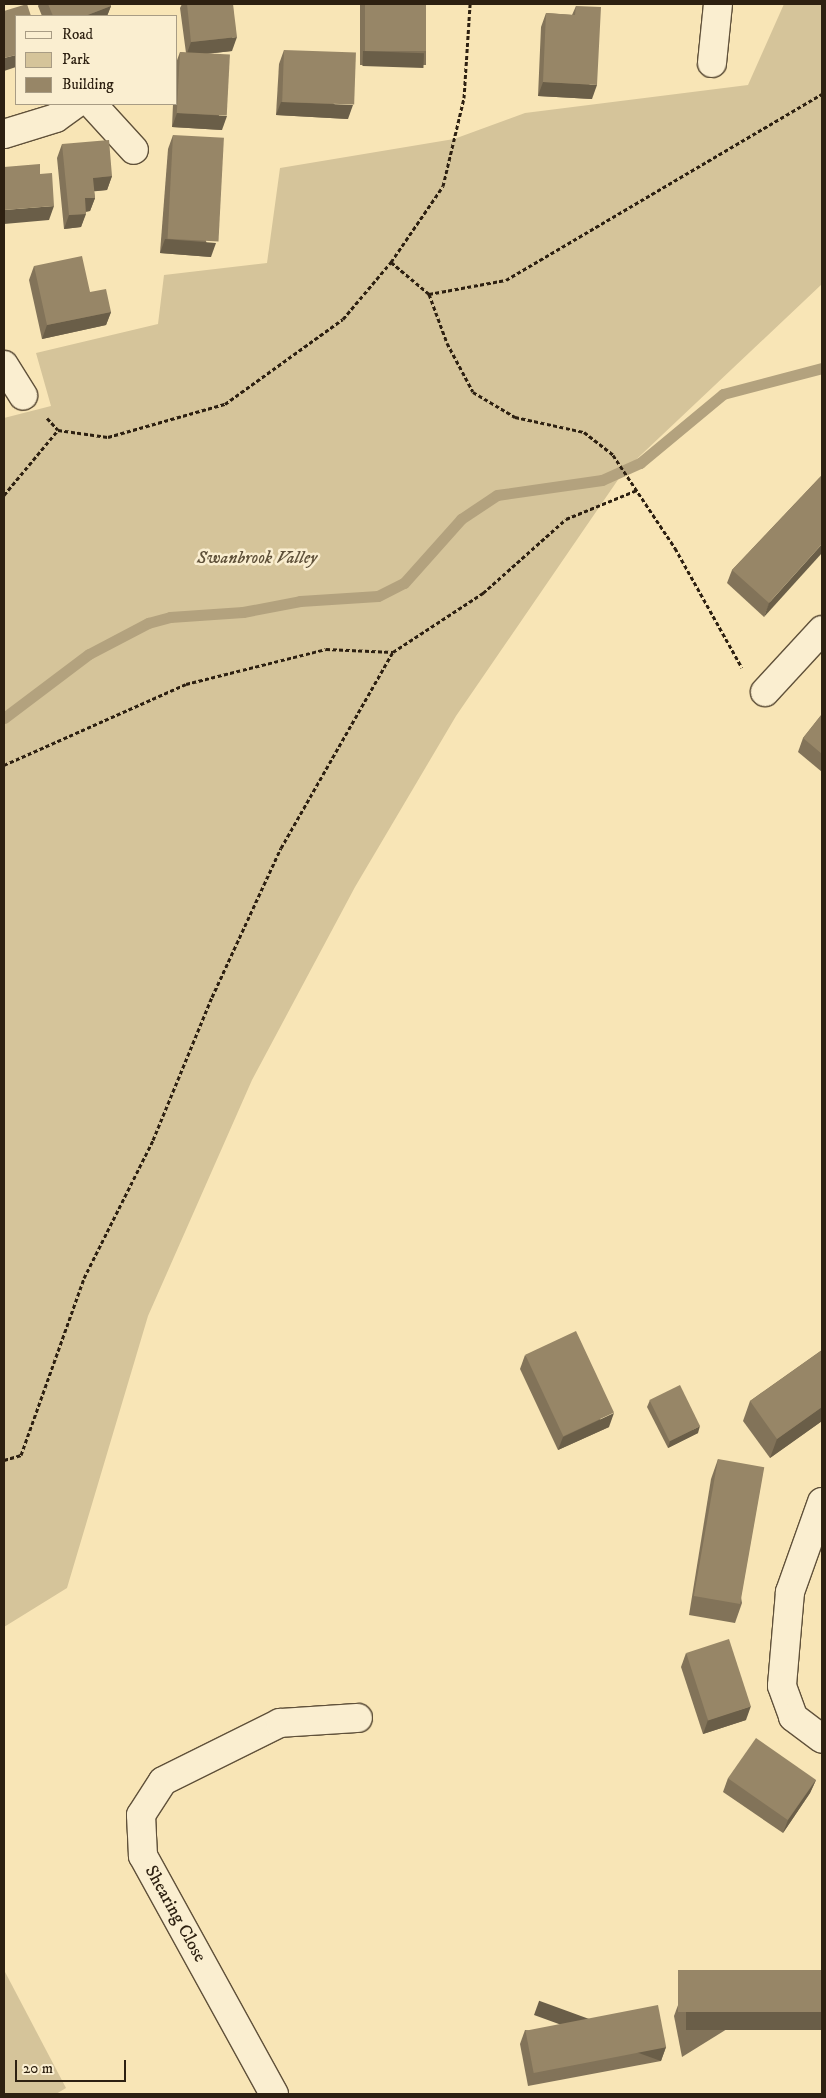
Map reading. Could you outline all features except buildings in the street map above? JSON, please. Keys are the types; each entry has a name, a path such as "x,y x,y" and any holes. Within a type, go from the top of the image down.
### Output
{"street":[{"path":"712,63 718,4"},
{"path":"4,134 56,118 73,105"},
{"path":"93,105 134,150"},
{"path":"4,365 23,395"},
{"path":"765,692 822,630"},
{"path":"822,1502 790,1592 782,1686 793,1717 822,1739"},
{"name":"Shearing Close","path":"274,2094 143,1856 141,1815 163,1780 280,1723 358,1718"}],"path":[{"path":"23,395 58,430 108,437 225,404 342,319 391,262 443,186 464,98 470,4"},
{"path":"428,294 506,280 822,94"},
{"path":"391,262 428,294 446,343 473,392 515,416 584,432 612,455 675,548 751,684 765,692"},
{"path":"4,495 58,430"},
{"path":"4,1460 21,1455 84,1278 153,1140 212,997 281,848 393,652 483,593 566,519 637,490"},
{"path":"4,765 186,684 326,649 393,652"}],"green space":[{"name":"Swanbrook Valley","path":"784,4 822,4 822,284 624,471 456,716 355,887 252,1080 148,1316 67,1588 4,1627 4,418 51,406 36,353 158,324 164,275 267,263 280,168 454,139 525,113 748,85"},
{"path":"4,1970 66,2088 56,2094 4,2094"}],"waterway":[{"path":"4,718 89,654 148,623 170,617 243,612 300,601 378,596 404,583 461,519 497,495 602,480 640,463 723,394 822,368"}]}
